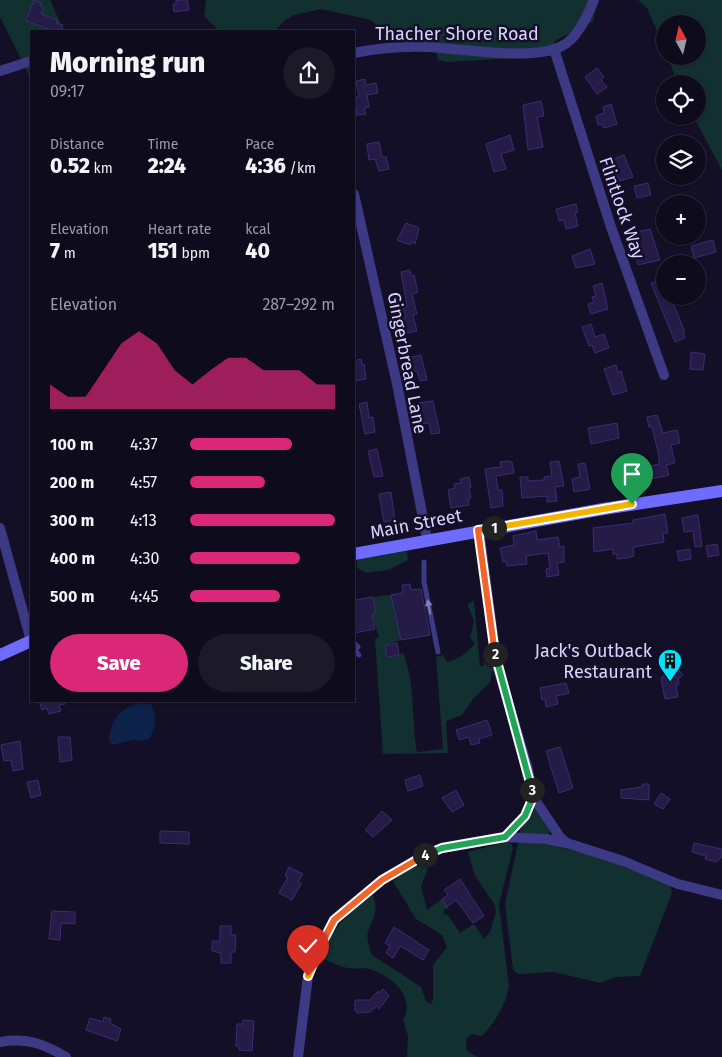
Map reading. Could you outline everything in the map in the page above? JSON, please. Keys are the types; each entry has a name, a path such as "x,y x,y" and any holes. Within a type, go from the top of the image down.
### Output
{"main road":[{"name":"Main Street","path":"355,554 426,539 603,508 722,491"},
{"path":"0,655 30,641"}],"street":[{"name":"Thacher Shore Road","path":"355,53 416,47 499,52 534,52 554,49 565,44 577,32 594,0"},
{"name":"Flintlock Way","path":"554,49 611,227 664,375"},
{"path":"0,71 30,61"},
{"name":"Gingerbread Lane","path":"355,198 395,376 426,539"},
{"path":"0,528 30,637"},
{"path":"478,530 497,665 528,769 533,797 560,837 567,843"},
{"path":"505,837 525,816 533,797"},
{"path":"298,1057 308,976 334,920 382,880 433,851 505,837 546,838 623,861 678,884 722,895"},
{"path":"0,1042 26,1040 52,1049 66,1057"}],"lane":[{"path":"424,562 424,582 438,652"},
{"path":"355,646 359,655"}],"green space":[{"path":"0,0 50,0 64,30 30,30 30,77 0,17"},
{"path":"206,0 597,0 593,22 556,40 548,56 447,62 438,60 436,51 423,50 390,37 371,20 321,9 294,15 284,21 276,30 218,30 204,16"},
{"path":"638,0 722,0 722,170 706,140 706,135 703,135 698,125 706,125 706,75 674,75 671,65 706,65 706,15 656,15 656,28 647,8"},
{"path":"407,551 408,560 388,570 366,573 357,568 357,559"},
{"path":"391,595 401,640 385,645 387,657 403,653 407,665 412,690 417,752 443,749 436,657 443,655 447,662 451,661 469,650 475,643 470,638 474,621 468,606 469,603 474,601 480,666 484,666 483,662 493,669 490,682 473,699 462,715 446,721 448,753 383,754 375,639 379,637 372,614 376,613 373,597"},
{"path":"535,809 549,830 549,835 520,833 520,830"},
{"path":"506,842 511,843 513,848 499,904 509,986 503,1006 482,1036 471,1034 466,1040 467,1051 478,1057 407,1057 408,1036 403,1020 407,1004 395,983 373,970 342,966 320,956 336,929 348,915 372,894 376,909 368,932 368,943 372,955 421,987 426,1001 431,1004 433,999 433,965 447,947 442,935 416,919 393,881 404,871 414,867 419,866 428,869 421,886 427,910 442,899 449,909 444,909 443,914 448,915 460,933 474,924 484,939 490,932 496,912 495,905 475,876 468,852"},
{"path":"525,842 581,852 670,885 672,893 640,976 616,977 600,983 554,972 518,974 513,970 505,904 518,843"}],"water":[{"path":"140,703 151,704 155,717 153,731 149,739 133,740 112,745 109,741 110,733 117,716 127,708"}],"building":[{"path":"34,0 41,3 40,6 44,8 41,14 57,20 56,23 63,25 61,30 48,30 26,21"},
{"path":"176,0 187,0 189,10 174,12 173,4 176,4"},
{"path":"597,68 604,77 601,80 607,87 597,94 585,77"},
{"path":"365,79 366,85 376,83 378,93 367,95 369,107 364,108 366,114 357,115 355,98 359,96 356,81"},
{"path":"541,101 544,116 537,117 543,147 528,150 523,105"},
{"path":"611,104 617,124 604,128 602,124 598,125 596,116 604,113 603,107"},
{"path":"510,135 514,150 501,154 506,169 494,172 486,144"},
{"path":"379,142 382,157 386,157 389,169 379,171 375,159 369,160 367,144"},
{"path":"624,155 633,177 619,181 613,159"},
{"path":"648,183 651,195 637,198 634,186"},
{"path":"576,204 578,212 575,213 578,226 566,229 564,220 559,221 556,209"},
{"path":"406,223 419,228 415,244 411,242 410,245 397,240"},
{"path":"650,229 658,255 656,255 656,261 638,265 635,255 642,253 637,232"},
{"path":"713,240 716,252 705,255 693,255 691,246 706,245 706,242"},
{"path":"590,249 595,264 576,268 572,256"},
{"path":"410,270 411,276 414,275 418,292 412,294 417,314 413,315 417,331 403,334 400,320 406,318 403,307 407,306 401,272"},
{"path":"656,281 656,295 651,283"},
{"path":"602,283 608,309 591,314 588,304 594,302 592,297 596,296 593,286"},
{"path":"660,305 674,305 685,332 683,333 685,338 675,342"},
{"path":"591,324 595,337 604,334 609,348 595,353 592,345 589,346 582,327"},
{"path":"691,352 705,354 703,370 690,369"},
{"path":"421,355 427,380 420,381 417,371 412,372 408,358"},
{"path":"361,359 362,365 364,364 366,379 355,381 355,361"},
{"path":"616,365 618,372 621,371 627,391 613,395 604,369"},
{"path":"433,401 440,433 431,434 429,423 424,424 418,403"},
{"path":"367,402 369,418 373,417 375,432 365,434 359,404"},
{"path":"657,415 663,433 677,430 680,443 671,445 675,463 666,465 669,475 652,479 650,466 659,464 659,456 652,427 649,427 647,417"},
{"path":"617,423 619,438 591,444 588,428"},
{"path":"377,449 383,476 374,477 368,451"},
{"path":"559,461 564,486 555,487 557,501 547,502 547,496 522,498 520,477 528,477 528,481 544,480 544,477 552,476 550,462"},
{"path":"500,462 512,462 514,473 496,476 498,490 502,490 503,506 491,508 485,469 501,467"},
{"path":"585,463 590,489 574,492 572,479 580,477 578,464"},
{"path":"469,477 471,498 468,499 469,505 451,508 448,490 455,488 454,484 461,483 460,479"},
{"path":"391,492 395,520 384,522 379,494"},
{"path":"665,514 668,533 663,533 664,542 633,547 634,556 626,558 617,559 617,554 613,554 613,549 594,552 593,528 633,523 633,520"},
{"path":"698,515 702,546 695,547 693,531 684,532 682,518"},
{"path":"536,531 537,540 558,537 560,547 564,546 564,562 557,563 559,575 547,577 546,569 550,568 548,553 526,556 527,564 507,566 506,561 503,562 500,548 514,545 513,536"},
{"path":"717,544 719,555 708,557 706,546"},
{"path":"690,549 691,559 679,561 677,551"},
{"path":"410,584 411,590 421,589 430,635 401,640 391,595 401,593 403,591 402,585"},
{"path":"373,597 376,613 372,614 375,629 355,633 355,600"},
{"path":"397,643 399,655 387,657 385,645"},
{"name":"Jack's Outback Restaurant","path":"675,666 683,675 678,679 679,684 676,685 678,697 665,699 661,678"},
{"path":"566,683 569,693 556,696 558,704 546,707 545,699 542,700 540,688"},
{"path":"39,702 64,702 65,704 59,705 61,711 49,714 47,708 42,710"},
{"path":"487,720 492,735 479,739 480,743 471,745 469,737 459,740 456,730"},
{"path":"58,737 70,737 72,760 60,762"},
{"path":"20,741 23,769 13,771 11,760 4,761 1,745"},
{"path":"560,747 573,788 559,793 546,751"},
{"path":"420,775 423,786 408,791 405,780"},
{"path":"38,780 41,795 31,798 27,782"},
{"path":"642,784 649,784 649,800 621,798 621,790 642,787"},
{"path":"456,790 464,805 452,812 442,798"},
{"path":"661,793 670,799 663,809 654,804"},
{"path":"382,811 392,820 373,837 365,830"},
{"path":"160,831 189,832 189,844 160,843"},
{"path":"694,843 722,849 722,857 716,862 705,859 706,856 692,852"},
{"path":"289,867 303,874 298,882 301,884 292,900 279,893 288,877 285,876"},
{"path":"460,879 484,916 473,923 456,900 447,907 442,899 448,895 444,890"},
{"path":"52,911 75,912 75,924 61,923 60,940 49,939"},
{"path":"220,926 231,926 231,935 236,935 235,952 231,952 231,963 221,963 221,953 212,951 212,941 220,941"},
{"path":"394,927 429,950 423,960 400,946 393,958 386,953 390,946 385,943"},
{"path":"383,989 389,996 379,1009 377,1006 370,1012 357,1013 355,1010 355,1000 370,1000 378,991 379,993"},
{"path":"104,1017 111,1019 110,1023 121,1029 117,1041 86,1030 90,1018 103,1022"},
{"path":"243,1020 254,1021 252,1051 239,1050 239,1046 236,1046 237,1024 243,1024"}],"place":[{"name":"Jack's Outback Restaurant","path":"670,682"}],"route":[{"path":"308,976 334,920 382,880 433,851 505,837 518,826 530,807 533,797 528,769 497,665 478,530 632,504"}]}
